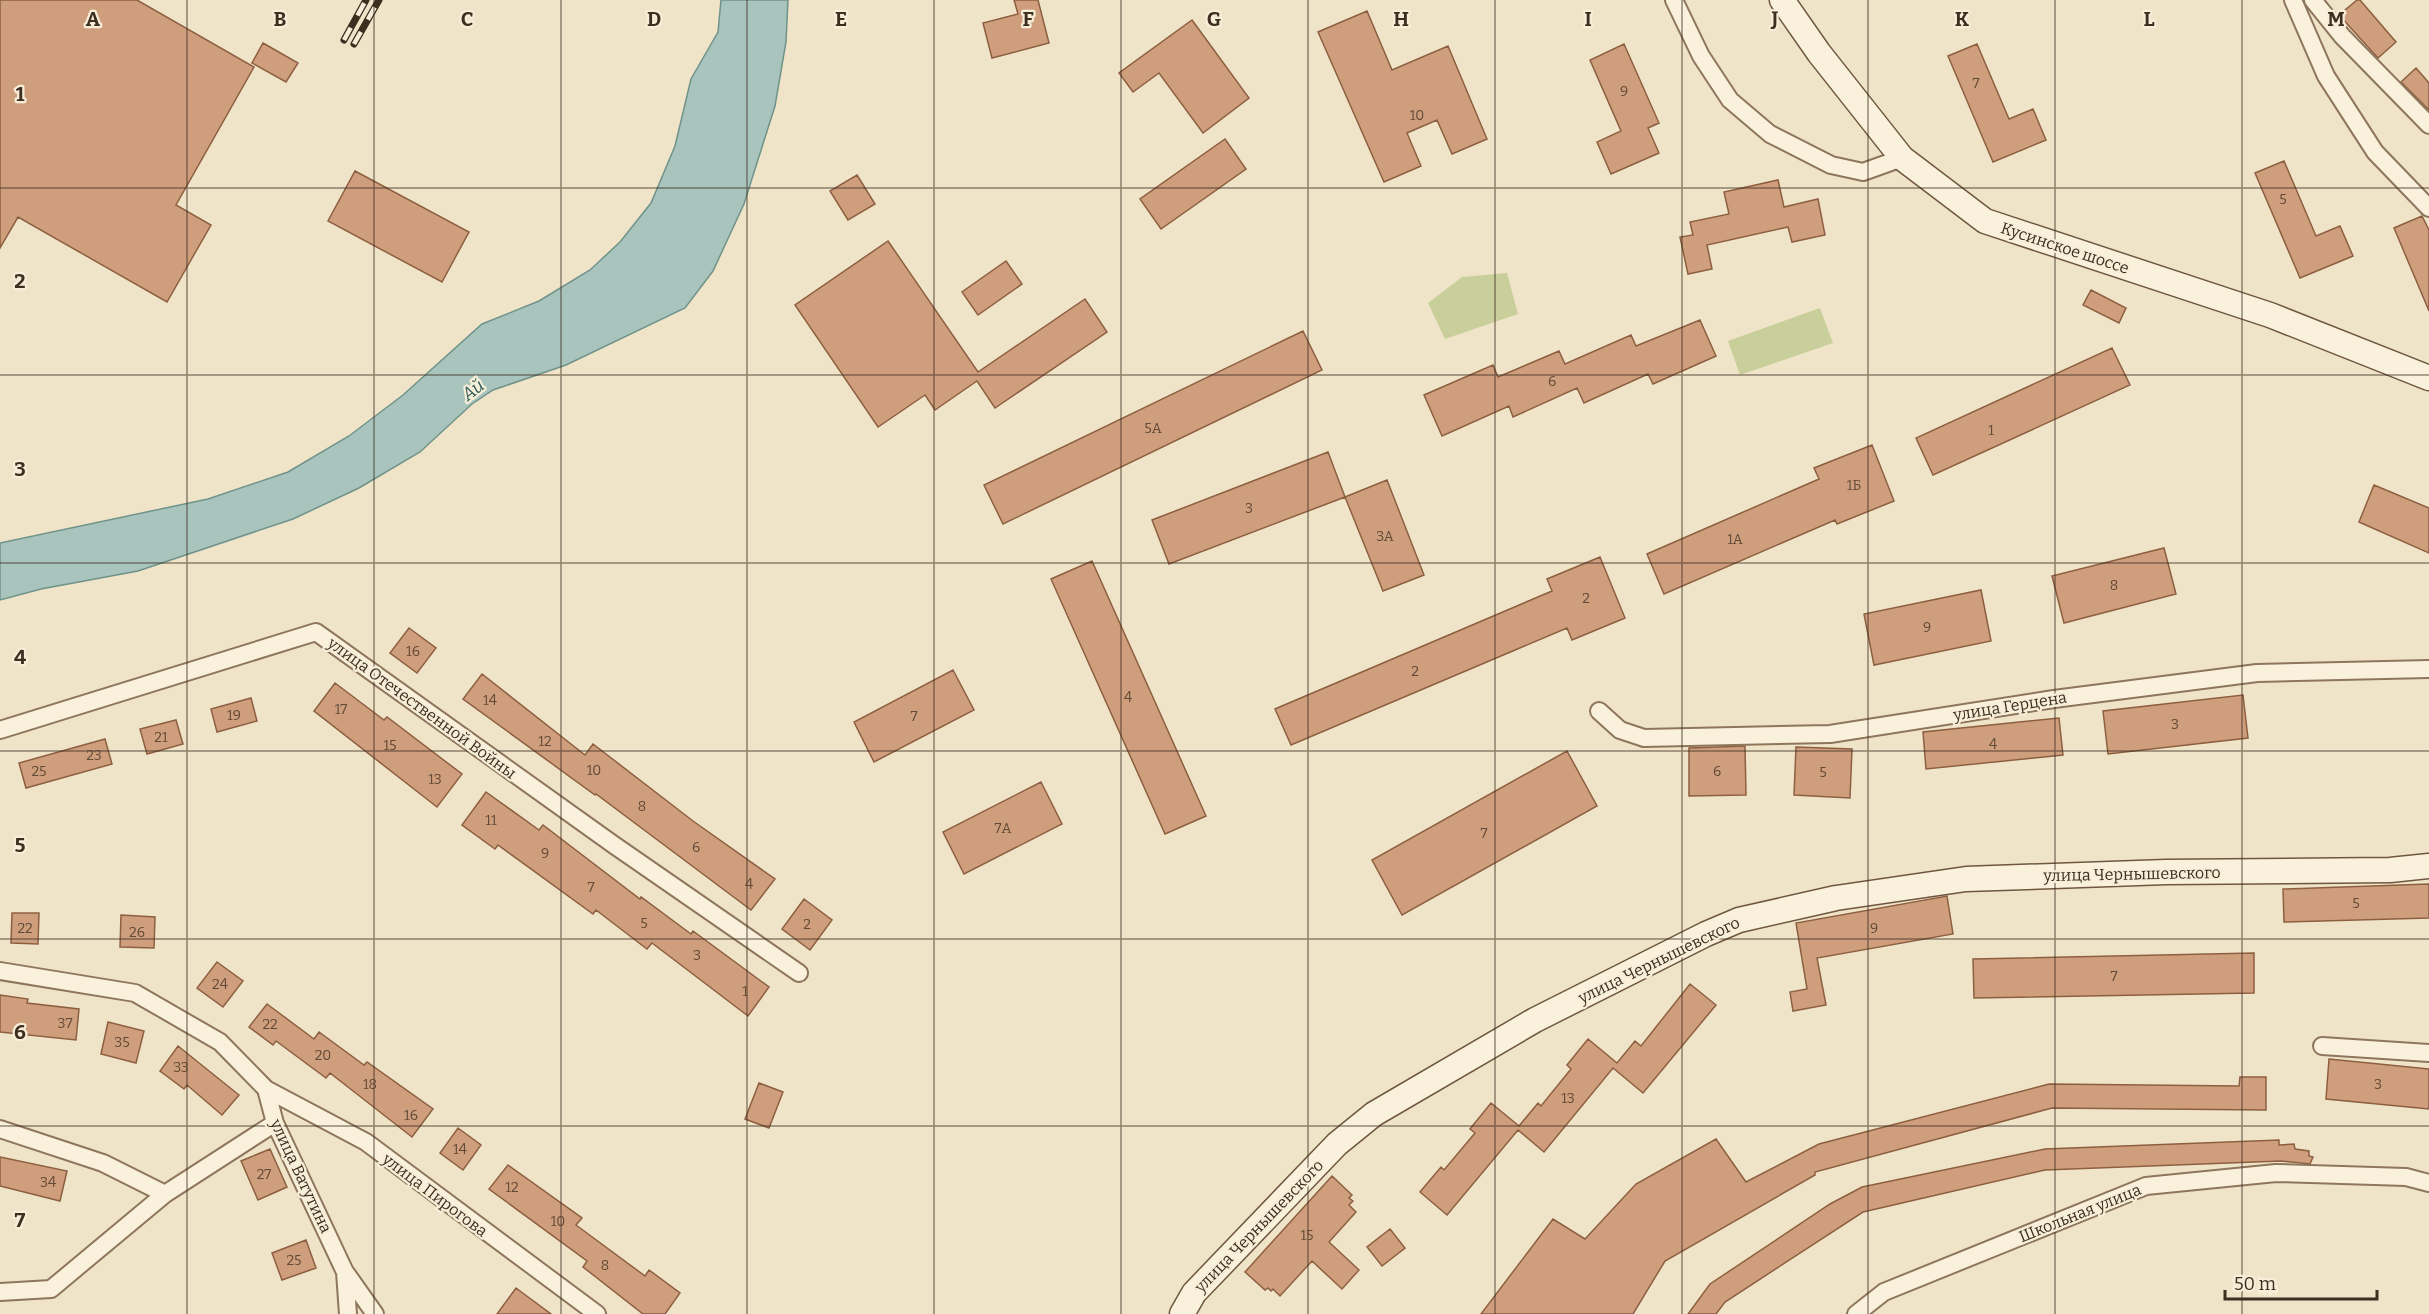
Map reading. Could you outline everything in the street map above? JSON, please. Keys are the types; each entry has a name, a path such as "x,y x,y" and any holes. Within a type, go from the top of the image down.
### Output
{"main road":[{"name":"Кусинское шоссе","path":"1782,0 1819,53 1902,158 1984,222 2270,315 2429,378"},
{"name":"улица Чернышевского","path":"1182,1314 1194,1293 1337,1144 1374,1114 1535,1020 1706,934 1739,920 1836,898 1966,879 2166,872 2390,870 2429,866"}],"street":[{"path":"1674,0 1701,56 1730,100 1770,135 1831,165 1863,172 1902,158"},
{"path":"2293,0 2326,76 2375,152 2429,208"},
{"path":"2313,0 2342,36 2429,125"},
{"name":"улица Отечественной Войны","path":"0,730 316,632 614,845 799,973"},
{"name":"улица Герцена","path":"1599,711 1620,730 1644,738 1830,734 2054,699 2257,673 2429,669"},
{"name":"улица Ватутина","path":"0,971 135,993 220,1042 266,1089 275,1123 345,1272 375,1314"},
{"path":"2322,1046 2429,1053"},
{"name":"улица Пирогова","path":"266,1089 366,1142 514,1255 597,1314"},
{"path":"0,1292 51,1288 165,1194 275,1123"},
{"path":"0,1129 104,1164 165,1194"},
{"name":"Школьная улица","path":"1856,1314 1884,1292 2146,1186 2276,1173 2406,1177 2429,1183"},
{"name":"улица Ватутина","path":"345,1272 348,1314"}],"green space":[{"path":"1507,273 1518,314 1445,339 1428,303 1462,277"},
{"path":"1820,308 1833,343 1740,375 1728,341"}],"water":[{"name":"Ай","path":"721,0 788,0 786,42 775,106 744,204 713,271 685,308 566,365 493,390 472,404 420,452 359,488 293,519 138,571 41,589 0,600 0,543 208,499 288,472 349,436 403,395 482,324 539,301 590,270 620,242 651,203 675,146 691,79 718,32"}],"building":[{"path":"0,0 137,0 254,67 176,205 211,225 167,302 18,217 0,248"},
{"path":"1014,0 1038,0 1049,43 992,58 983,23 1018,14"},
{"path":"2360,0 2396,42 2378,58 2339,15"},
{"path":"1367,11 1392,70 1448,46 1487,139 1452,154 1437,120 1407,133 1421,166 1384,182 1318,32"},
{"path":"1192,20 1249,98 1203,133 1159,73 1133,92 1119,73"},
{"path":"263,43 298,63 286,82 252,63"},
{"path":"1624,44 1659,123 1648,128 1659,153 1611,174 1597,142 1621,131 1590,60"},
{"path":"1977,44 2009,119 2033,109 2046,140 1993,162 1948,56"},
{"path":"2416,68 2429,83 2429,110 2401,82"},
{"path":"1225,139 1246,169 1161,229 1140,199"},
{"path":"2284,161 2316,236 2340,226 2353,256 2300,278 2255,173"},
{"path":"355,171 469,232 442,282 328,221"},
{"path":"857,175 875,204 848,220 830,191"},
{"path":"1778,180 1784,207 1818,199 1825,235 1792,242 1788,227 1707,245 1712,269 1688,274 1680,237 1693,235 1690,222 1729,214 1724,192"},
{"path":"2422,216 2429,230 2429,311 2394,228"},
{"path":"888,241 978,372 1085,299 1107,332 995,408 977,381 935,410 925,395 878,427 795,305"},
{"path":"1006,261 1022,284 978,315 962,292"},
{"path":"2091,290 2126,308 2119,323 2083,305"},
{"path":"1700,320 1716,356 1653,384 1648,374 1584,403 1577,388 1513,417 1509,406 1442,436 1424,395 1493,365 1498,377 1559,351 1565,364 1631,335 1636,346"},
{"path":"1303,331 1322,370 1003,524 984,485"},
{"path":"2112,348 2130,385 1933,475 1916,438"},
{"path":"1872,445 1894,501 1837,524 1835,520 1664,594 1647,554 1819,479 1814,468"},
{"path":"1328,452 1345,497 1169,564 1152,520"},
{"path":"1387,480 1424,575 1383,591 1345,497"},
{"path":"2374,485 2429,508 2429,553 2359,522"},
{"path":"2164,548 2176,594 2064,623 2052,576"},
{"path":"1600,557 1625,618 1572,640 1567,628 1291,745 1275,709 1552,591 1547,579"},
{"path":"1092,561 1206,816 1165,834 1051,579"},
{"path":"1981,590 1991,641 1874,665 1864,614"},
{"path":"409,628 436,648 417,673 390,653"},
{"path":"953,670 974,710 874,762 854,722"},
{"path":"482,674 585,755 593,744 693,821 775,879 751,910 596,794 463,699"},
{"path":"335,683 384,720 387,717 462,774 437,807 314,711"},
{"path":"2243,695 2248,738 2108,754 2103,711"},
{"path":"251,698 257,721 217,732 211,709"},
{"path":"2059,718 2063,755 1926,769 1923,732"},
{"path":"176,720 183,744 147,754 140,729"},
{"path":"105,739 112,764 26,788 19,763"},
{"path":"1745,746 1746,795 1689,796 1689,748"},
{"path":"1796,747 1852,749 1850,798 1794,795"},
{"path":"1567,751 1597,806 1402,915 1372,860"},
{"path":"1041,782 1062,824 964,874 943,832"},
{"path":"486,792 539,830 543,825 640,899 641,897 691,934 693,931 769,987 748,1016 652,943 647,949 596,910 593,914 498,845 495,849 462,825"},
{"path":"2429,884 2429,918 2284,922 2283,889"},
{"path":"1947,896 1953,934 1817,958 1826,1005 1793,1011 1790,992 1807,989 1796,923"},
{"path":"804,899 832,920 810,950 782,929"},
{"path":"12,913 39,913 38,944 11,943"},
{"path":"121,915 155,917 154,948 120,947"},
{"path":"2254,953 2254,993 1974,998 1973,959"},
{"path":"217,962 243,981 223,1007 197,988"},
{"path":"1690,984 1716,1005 1643,1093 1613,1068 1544,1152 1518,1130 1447,1215 1420,1192 1441,1167 1444,1170 1475,1133 1470,1129 1491,1103 1519,1126 1538,1103 1541,1106 1571,1069 1567,1065 1588,1039 1617,1063 1635,1041 1641,1046"},
{"path":"0,995 28,999 27,1003 79,1009 76,1040 0,1032"},
{"path":"267,1004 314,1039 319,1032 364,1065 367,1062 433,1109 412,1137 330,1073 326,1078 276,1041 273,1045 249,1027"},
{"path":"108,1022 144,1031 136,1063 101,1054"},
{"path":"178,1046 239,1095 222,1115 187,1085 184,1089 160,1071"},
{"path":"2329,1059 2429,1069 2429,1109 2326,1099"},
{"path":"2240,1077 2266,1077 2266,1110 2052,1108 1815,1172 1815,1175 1665,1261 1633,1314 1481,1314 1553,1219 1585,1239 1636,1184 1716,1139 1746,1182 1819,1144 2049,1084 2239,1086"},
{"path":"759,1083 783,1092 769,1128 745,1119"},
{"path":"458,1128 481,1145 463,1170 440,1153"},
{"path":"2279,1140 2279,1145 2294,1144 2295,1149 2309,1151 2309,1156 2313,1157 2310,1164 2281,1161 2045,1170 1863,1212 1725,1302 1716,1314 1688,1314 1710,1284 1830,1204 1862,1187 2045,1149"},
{"path":"270,1149 287,1187 258,1200 241,1161"},
{"path":"0,1157 67,1171 60,1201 0,1186"},
{"path":"508,1165 582,1218 576,1225 645,1276 649,1270 680,1293 665,1314 643,1314 583,1267 587,1261 489,1189"},
{"path":"1332,1176 1352,1195 1349,1198 1353,1201 1349,1205 1356,1212 1329,1242 1359,1270 1342,1289 1312,1261 1280,1296 1273,1289 1265,1290 1245,1272"},
{"path":"1390,1229 1405,1248 1382,1266 1367,1247"},
{"path":"306,1240 316,1268 282,1280 272,1253"},
{"path":"516,1288 551,1314 497,1314"}],"railway":[{"path":"344,40 366,0"},
{"path":"354,44 379,0"}]}
